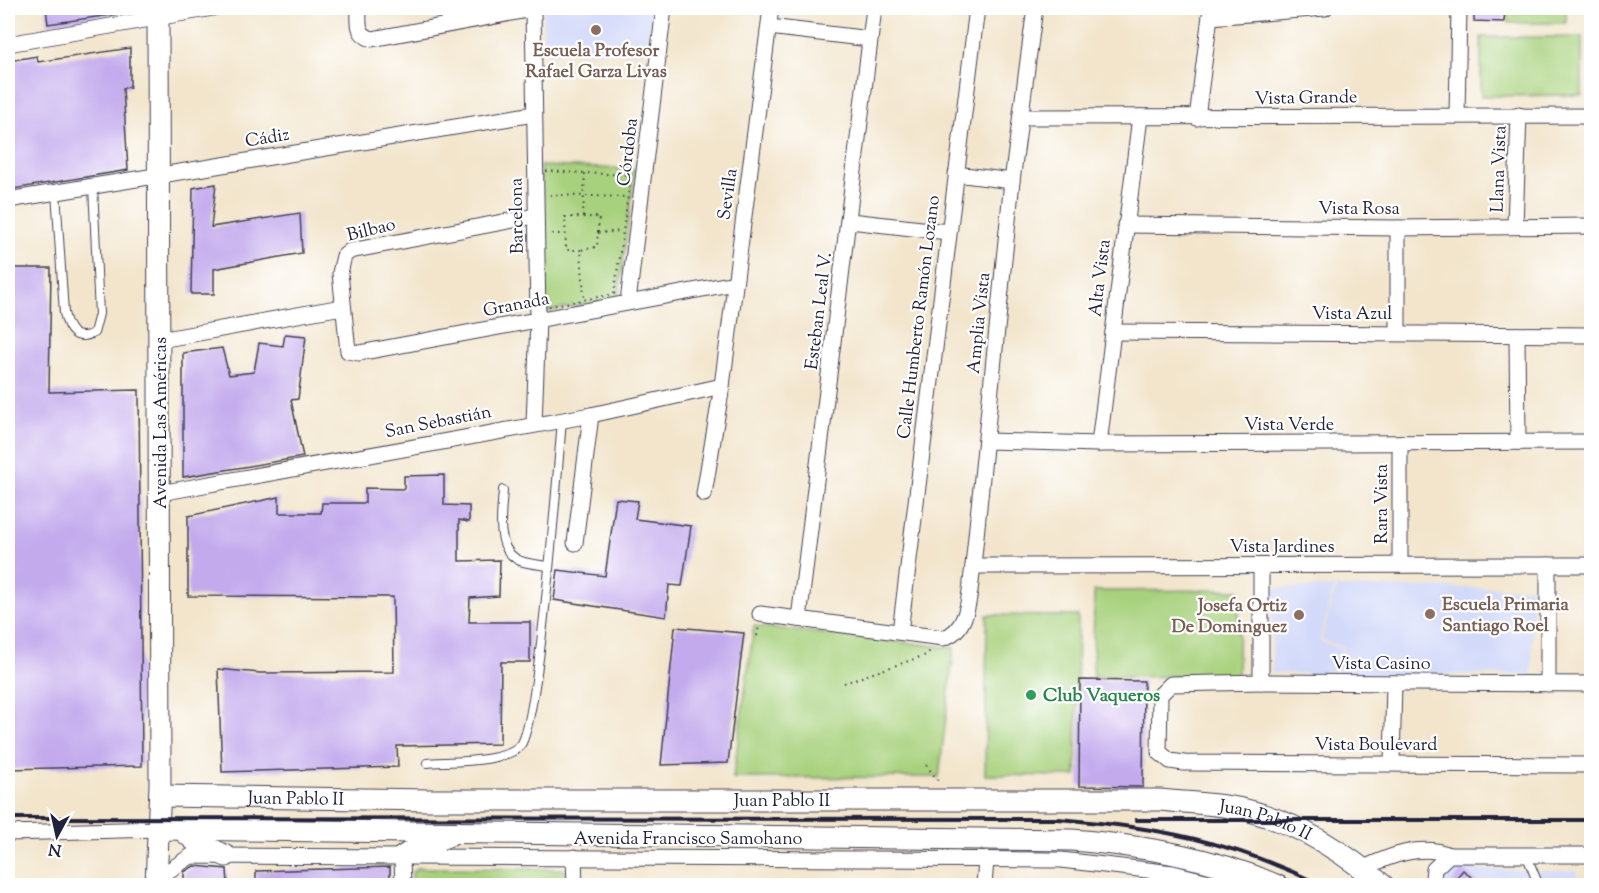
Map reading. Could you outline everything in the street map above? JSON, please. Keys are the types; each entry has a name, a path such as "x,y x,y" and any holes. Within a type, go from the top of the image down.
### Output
{"main road":[{"name":"Avenida Las Américas","path":"158,11 159,829"},
{"name":"Juan Pablo II","path":"160,796 431,800 1159,800 1226,806 1278,820 1330,846 1364,868 1384,885"},
{"name":"Juan Pablo II","path":"159,829 1072,840 1132,845 1194,857 1278,885"},
{"path":"156,882 159,829"},
{"path":"182,829 195,841 226,856"},
{"path":"402,857 416,848 463,831"}],"street":[{"path":"8,44 158,11 213,8"},
{"path":"359,8 359,29 364,37 372,39 533,8"},
{"name":"Barcelona","path":"533,8 538,320 534,423"},
{"name":"Córdoba","path":"628,302 664,8"},
{"name":"Sevilla","path":"704,494 722,386 771,8"},
{"name":"Esteban Leal V.","path":"799,619 850,221 874,8"},
{"name":"Calle Humberto Ramón Lozano","path":"900,632 977,8"},
{"name":"Amplia Vista","path":"947,637 958,630 964,621 973,566 1012,181 1035,8"},
{"path":"1197,118 1210,12 1325,8"},
{"path":"1457,115 1459,8"},
{"path":"769,27 870,39"},
{"name":"Cádiz","path":"8,200 534,114"},
{"name":"Llana Vista","path":"1515,225 1519,115"},
{"name":"Vista Grande","path":"1021,117 1592,116"},
{"name":"Alta Vista","path":"1099,444 1140,117"},
{"path":"956,174 1012,181"},
{"name":"Bilbao","path":"342,307 341,263 350,251 535,216"},
{"path":"850,221 948,232"},
{"name":"Vista Rosa","path":"1125,225 1398,228 1592,226"},
{"path":"1398,228 1398,333"},
{"name":"Granada","path":"342,307 345,346 348,351 359,353 735,282"},
{"path":"160,340 342,307"},
{"name":"Vista Azul","path":"1113,332 1592,335"},
{"path":"1517,335 1518,442"},
{"name":"San Sebastián","path":"160,493 534,423 591,415 722,386"},
{"path":"574,543 591,415"},
{"name":"Vista Verde","path":"986,441 1099,444 1592,442"},
{"name":"Rara Vista","path":"1400,443 1400,565"},
{"path":"1548,565 1548,684"},
{"name":"Vista Jardines","path":"973,566 1592,565"},
{"path":"1261,566 1261,682"},
{"path":"760,614 947,637"},
{"name":"Vista Casino","path":"1162,757 1159,752 1160,695 1171,684 1261,682 1592,684"},
{"path":"1392,763 1394,683"},
{"name":"Vista Boulevard","path":"1162,757 1184,763 1592,765"},
{"path":"8,833 159,829"},
{"path":"1364,868 1427,848 1449,855 1592,855"},
{"path":"1432,885 1434,869 1449,855"},
{"name":"Avenida Francisco Samohano","path":"156,882 191,856 226,856 1061,860 1173,873 1225,885"},
{"path":"402,857 403,885"},
{"path":"574,857 575,885"},
{"path":"984,885 986,860"}],"lane":[{"path":"56,192 64,313 68,328 86,337 94,333 99,314 93,186"},
{"path":"427,763 505,756 519,748 526,737 548,566 563,419"},
{"path":"503,490 501,531 508,551 514,558 523,562 548,566"},
{"path":"1526,854 1539,885"}],"path":[{"path":"540,171 585,173 631,175 614,294 584,297 540,308 540,171"},
{"path":"583,217 585,173"},
{"path":"540,195 628,197"},
{"path":"566,217 599,217 598,233 597,247 566,250 564,240 566,217"},
{"path":"598,233 623,231"},
{"path":"581,250 584,297"},
{"path":"844,683 926,655 947,637"},
{"path":"926,765 937,778 942,800"}],"shaded area":[{"name":"Escuela Profesor Rafael Garza Livas","path":"543,8 652,8 646,52 543,53"},
{"name":"Josefa Ortiz De Dominguez","path":"1334,587 1319,641 1342,649 1334,674 1272,673 1272,588"},
{"name":"Escuela Primaria Santiago Roel","path":"1336,587 1533,588 1532,675 1336,674 1344,647 1321,640"},
{"path":"1445,869 1577,871 1577,885 1441,886"}],"green space":[{"path":"1508,8 1566,8 1566,23 1508,23"},
{"path":"1481,37 1582,37 1582,95 1481,96"},
{"path":"540,166 635,169 619,294 615,299 545,312"},
{"path":"1239,590 1238,676 1093,677 1094,591"},
{"name":"Club Vaqueros","path":"987,615 1078,616 1076,776 985,775"},
{"path":"754,626 954,648 939,777 733,778"},
{"path":"417,868 563,869 567,872 567,885 412,885 412,873"}],"building":[{"path":"46,8 117,8 117,14 48,24"},
{"path":"1474,8 1505,8 1504,22 1474,21"},
{"path":"130,48 130,87 123,88 128,170 13,189 8,153 8,61 37,56 38,62"},
{"path":"216,184 211,227 300,213 302,253 214,269 214,294 191,294 193,188"},
{"path":"8,268 51,268 49,392 139,390 142,766 8,769"},
{"path":"285,334 306,336 298,399 291,400 303,457 183,477 183,353 222,348 229,375 254,372 259,343 283,346"},
{"path":"444,475 444,505 469,506 469,522 459,520 459,561 500,560 499,596 470,598 469,622 530,622 530,662 501,662 500,744 397,746 398,767 222,772 218,669 260,673 394,672 393,597 188,596 188,516 279,497 279,513 321,513 322,503 365,503 365,488 404,489 404,476"},
{"path":"616,499 638,501 635,519 691,526 682,586 669,585 666,617 554,600 558,570 605,576"},
{"path":"675,627 744,633 728,763 661,765"},
{"name":"Club Vaqueros","path":"1080,680 1144,681 1143,787 1079,786"},
{"path":"194,866 227,869 228,884 184,885 184,872"},
{"path":"390,867 390,885 256,885 256,871"},
{"path":"1463,870 1480,885 1450,885"}],"railway":[{"path":"8,818 1058,819 1162,832 1226,847 1323,886"},
{"path":"1136,820 1592,820"}],"place":[{"name":"Escuela Profesor Rafael Garza Livas","path":"596,30"},
{"name":"Escuela Primaria Santiago Roel","path":"1430,614"},
{"name":"Josefa Ortiz De Dominguez","path":"1299,615"},
{"name":"Club Vaqueros","path":"1031,695"}]}
